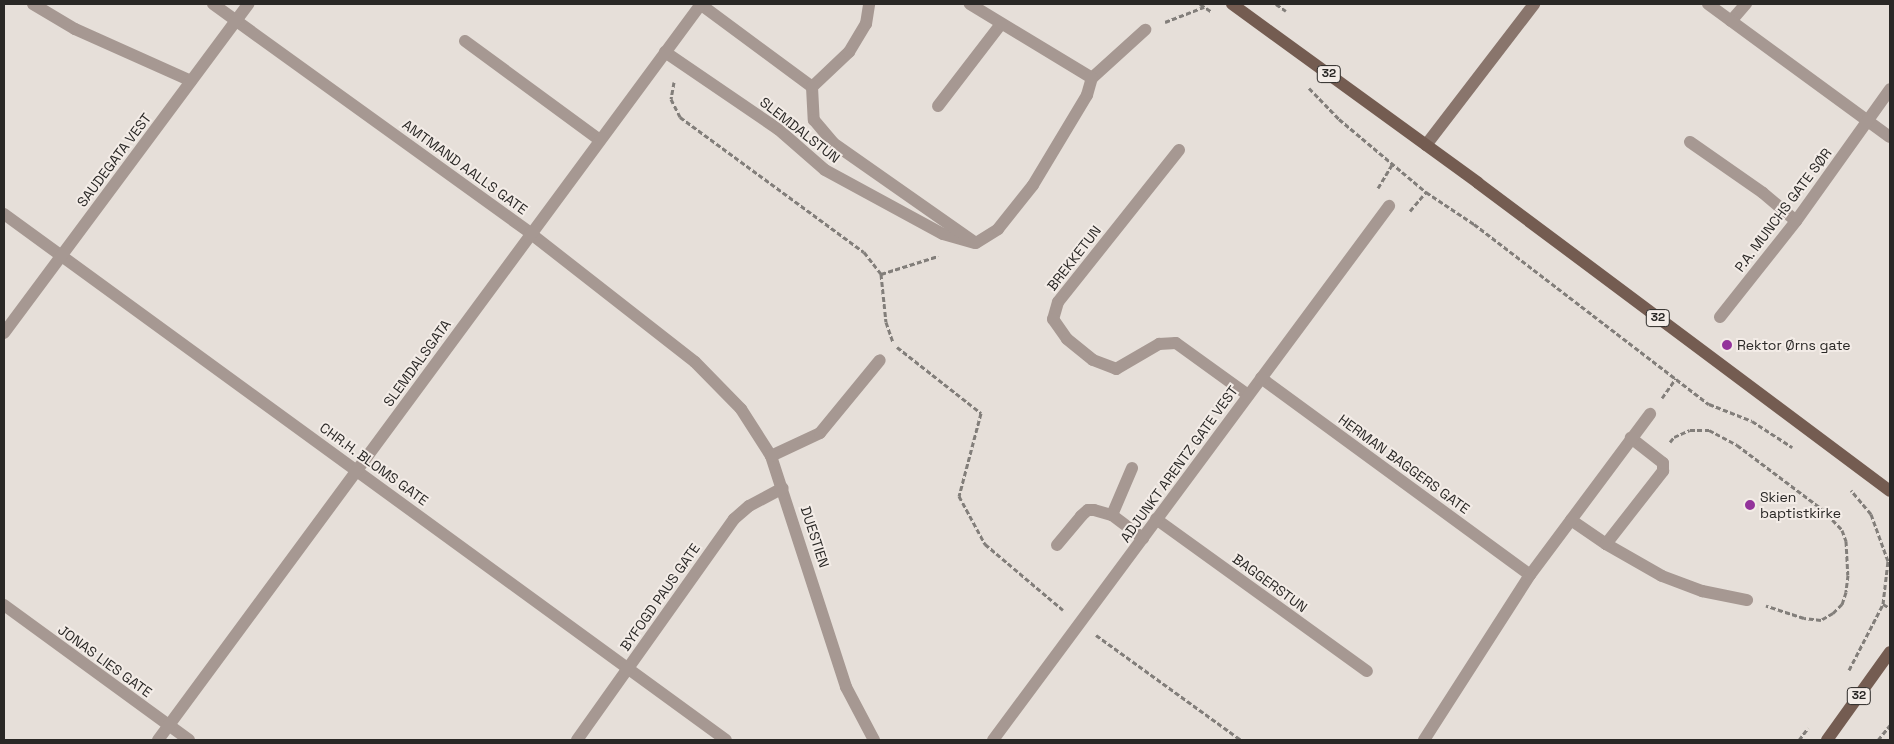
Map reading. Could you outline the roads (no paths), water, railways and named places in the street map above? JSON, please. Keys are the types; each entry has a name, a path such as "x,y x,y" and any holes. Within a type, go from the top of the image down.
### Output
{"main road":[{"name":"32","path":"1232,4 1426,145 1890,491"},
{"path":"1426,145 1534,4"},
{"name":"32","path":"1827,740 1890,652"}],"street":[{"path":"33,4 75,29 191,81"},
{"name":"AMTMAND AALLS GATE","path":"213,4 530,233 695,362"},
{"name":"SAUDEGATA VEST","path":"4,333 248,4"},
{"path":"701,4 812,87 850,52 866,24 869,4"},
{"name":"SLEMDALSGATA","path":"158,740 530,233 701,4"},
{"path":"970,4 1092,78"},
{"path":"1708,4 1890,137"},
{"path":"1731,21 1746,4"},
{"path":"938,106 1001,24"},
{"path":"976,243 998,229 1033,185 1087,95 1092,78 1145,30"},
{"path":"465,42 600,140"},
{"name":"SLEMDALSTUN","path":"666,52 778,129 825,170 943,234 976,243"},
{"name":"SLEMDALSTUN","path":"812,87 814,120 833,143 976,243"},
{"name":"P.A. MUNCHS GATE SØR","path":"1720,318 1796,221 1890,89"},
{"path":"1690,142 1763,193 1796,221"},
{"name":"BREKKETUN","path":"1180,150 1058,302 1052,319 1067,339 1093,360 1116,369 1159,344 1176,343 1248,395"},
{"name":"ADJUNKT ARENTZ GATE VEST","path":"993,740 1389,206"},
{"name":"CHR.H. BLOMS GATE","path":"4,214 726,740"},
{"path":"771,456 820,433 880,360"},
{"name":"DUESTIEN","path":"695,362 741,409 771,456 783,488 846,687 874,740"},
{"name":"HERMAN BAGGERS GATE","path":"1261,378 1530,575"},
{"path":"1424,740 1530,575 1650,414"},
{"path":"1606,544 1663,471 1663,463 1632,438"},
{"path":"1112,515 1132,468"},
{"name":"BYFOGD PAUS GATE","path":"576,740 734,519 749,506 783,488"},
{"path":"1057,545 1080,516 1088,510 1112,515 1143,538"},
{"name":"BAGGERSTUN","path":"1156,519 1367,671"},
{"path":"1571,520 1606,544 1662,576 1702,591 1747,600"},
{"name":"JONAS LIES GATE","path":"4,605 189,740"}],"place":[{"name":"Rektor Ørns gate","path":"1727,345"},
{"name":"Skien baptistkirke","path":"1750,505"}]}
